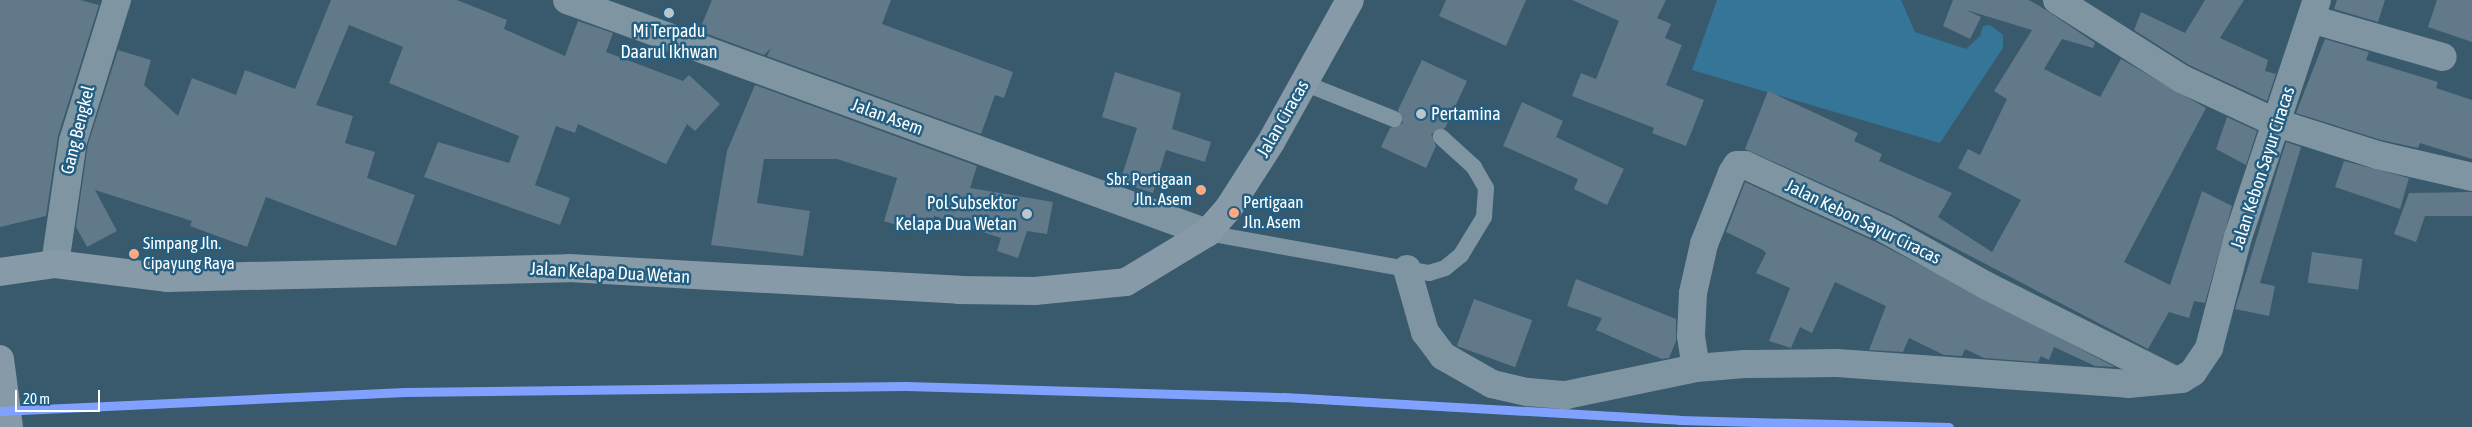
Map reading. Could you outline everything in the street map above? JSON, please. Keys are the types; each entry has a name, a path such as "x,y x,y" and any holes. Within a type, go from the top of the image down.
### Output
{"street":[{"name":"Gang Bengkel","path":"56,264 73,141 117,0"},
{"name":"Jalan Asem","path":"567,0 1207,233"},
{"name":"Jalan Ciracas","path":"1207,233 1272,142 1350,0"},
{"path":"2057,0 2182,79 2277,123 2377,155 2472,177"},
{"path":"2314,10 2443,57"},
{"name":"Jalan Kebon Sayur Ciracas","path":"1407,269 1417,311 1431,340 1464,371 1492,384 1566,395 1696,368 1837,363 2128,384 2175,380 2193,372 2209,348 2238,237 2314,10"},
{"name":"Jalan Kebon Sayur Ciracas","path":"1696,368 1691,335 1692,302 1704,244 1732,173 1737,166 1746,165 1885,229 1985,285 2175,380"},
{"name":"Jalan Kelapa Dua Wetan","path":"0,272 56,264 168,278 569,268 809,284 1035,291 1126,282 1207,233"},
{"path":"0,359 9,427"}],"lane":[{"path":"1304,83 1394,119"},
{"path":"1207,233 1429,273 1445,268 1461,255 1484,217 1486,188 1474,167 1440,137"}],"shaded area":[{"path":"1717,0 1901,0 1915,32 1966,49 1980,36 1983,26 1990,25 2003,35 2003,48 1940,143 1692,70"}],"building":[{"path":"0,0 80,0 99,5 58,136 46,216 0,227"},
{"path":"331,0 457,0 507,20 504,29 565,56 578,21 613,33 606,52 683,81 689,75 720,104 695,131 687,124 666,164 578,124 575,133 556,126 535,185 570,198 560,225 424,177 438,142 509,163 519,136 389,83 403,47 349,25 316,105 353,116 345,143 375,152 367,178 415,195 396,246 266,197 247,247 190,226 192,221 95,190 117,231 87,247 76,227 88,144 118,50 151,60 144,85 178,116 192,78 236,95 245,70 295,89"},
{"path":"712,0 891,0 882,24 1013,72 1004,98 995,95 981,134 767,56 771,48 764,55 699,31"},
{"path":"1446,0 1526,0 1506,46 1439,16"},
{"path":"1572,0 1666,0 1657,18 1671,24 1665,38 1682,45 1666,85 1704,100 1686,146 1652,133 1654,128 1572,96 1581,73 1596,79 1619,21"},
{"path":"1953,0 2029,0 2046,10 2095,43 2093,48 2062,39 2044,69 2100,97 2121,59 2206,108 2124,262 2170,285 2202,191 2232,206 2205,303 2194,301 2189,318 2169,312 2148,349 1892,215 1745,149 1768,91 1858,133 1854,141 1882,154 1879,161 1952,193 1938,217 1992,252 2021,200 1958,168 1968,149 1980,155 2007,99 1994,91 2032,30 1966,10 1981,17 1970,39 1943,26"},
{"path":"2205,0 2244,0 2220,38 2268,60 2265,71 2276,74 2267,101 2189,65 2134,30 2141,12 2185,33"},
{"path":"2337,0 2385,0 2378,22 2334,9"},
{"path":"2437,0 2472,0 2472,42 2428,27"},
{"path":"2325,39 2369,52 2366,60 2438,82 2436,88 2472,100 2472,159 2420,143 2418,148 2381,140 2296,113"},
{"path":"1422,60 1467,81 1445,128 1431,134 1436,146 1426,168 1381,147 1390,128 1403,123 1398,110"},
{"path":"1115,72 1181,93 1172,129 1211,142 1205,162 1166,150 1153,193 1120,182 1137,128 1102,117"},
{"path":"755,85 977,166 970,188 1053,202 1047,234 1027,231 1018,258 997,251 1001,238 934,216 930,231 922,228 921,233 884,221 897,178 837,159 764,159 757,203 810,211 803,256 711,245 727,151"},
{"path":"1522,102 1563,121 1556,137 1624,169 1607,205 1574,189 1578,179 1503,146"},
{"path":"2227,117 2257,131 2246,165 2216,149"},
{"path":"2286,142 2301,147 2260,283 2275,286 2269,316 2235,309"},
{"path":"2344,161 2409,178 2400,209 2335,187"},
{"path":"1745,182 1878,243 2115,367 2095,366 2054,347 2049,360 2041,356 2038,362 1984,358 1965,349 1962,356 1944,355 1909,338 1903,352 1869,350 1886,306 1835,282 1812,333 1800,327 1791,348 1769,341 1790,288 1756,273 1766,253 1726,232"},
{"path":"2472,192 2472,216 2425,216 2416,242 2394,234 2409,193"},
{"path":"2312,252 2363,259 2358,290 2308,283"},
{"path":"1576,279 1676,319 1676,341 1669,358 1662,359 1596,330 1602,318 1567,306"},
{"path":"1474,299 1532,320 1515,367 1457,346"}],"transit line":[{"path":"0,411 405,392 906,386 1284,397 1679,420 1949,427"}],"place":[{"name":"Mi Terpadu Daarul Ikhwan","path":"669,13"},
{"name":"Pertamina","path":"1421,114"},
{"name":"Sbr. Pertigaan Jln. Asem","path":"1201,190"},
{"name":"Pertigaan Jln. Asem","path":"1234,213"},
{"name":"Pol Subsektor Kelapa Dua Wetan","path":"1027,214"},
{"name":"Simpang Jln. Cipayung Raya","path":"134,254"}]}
